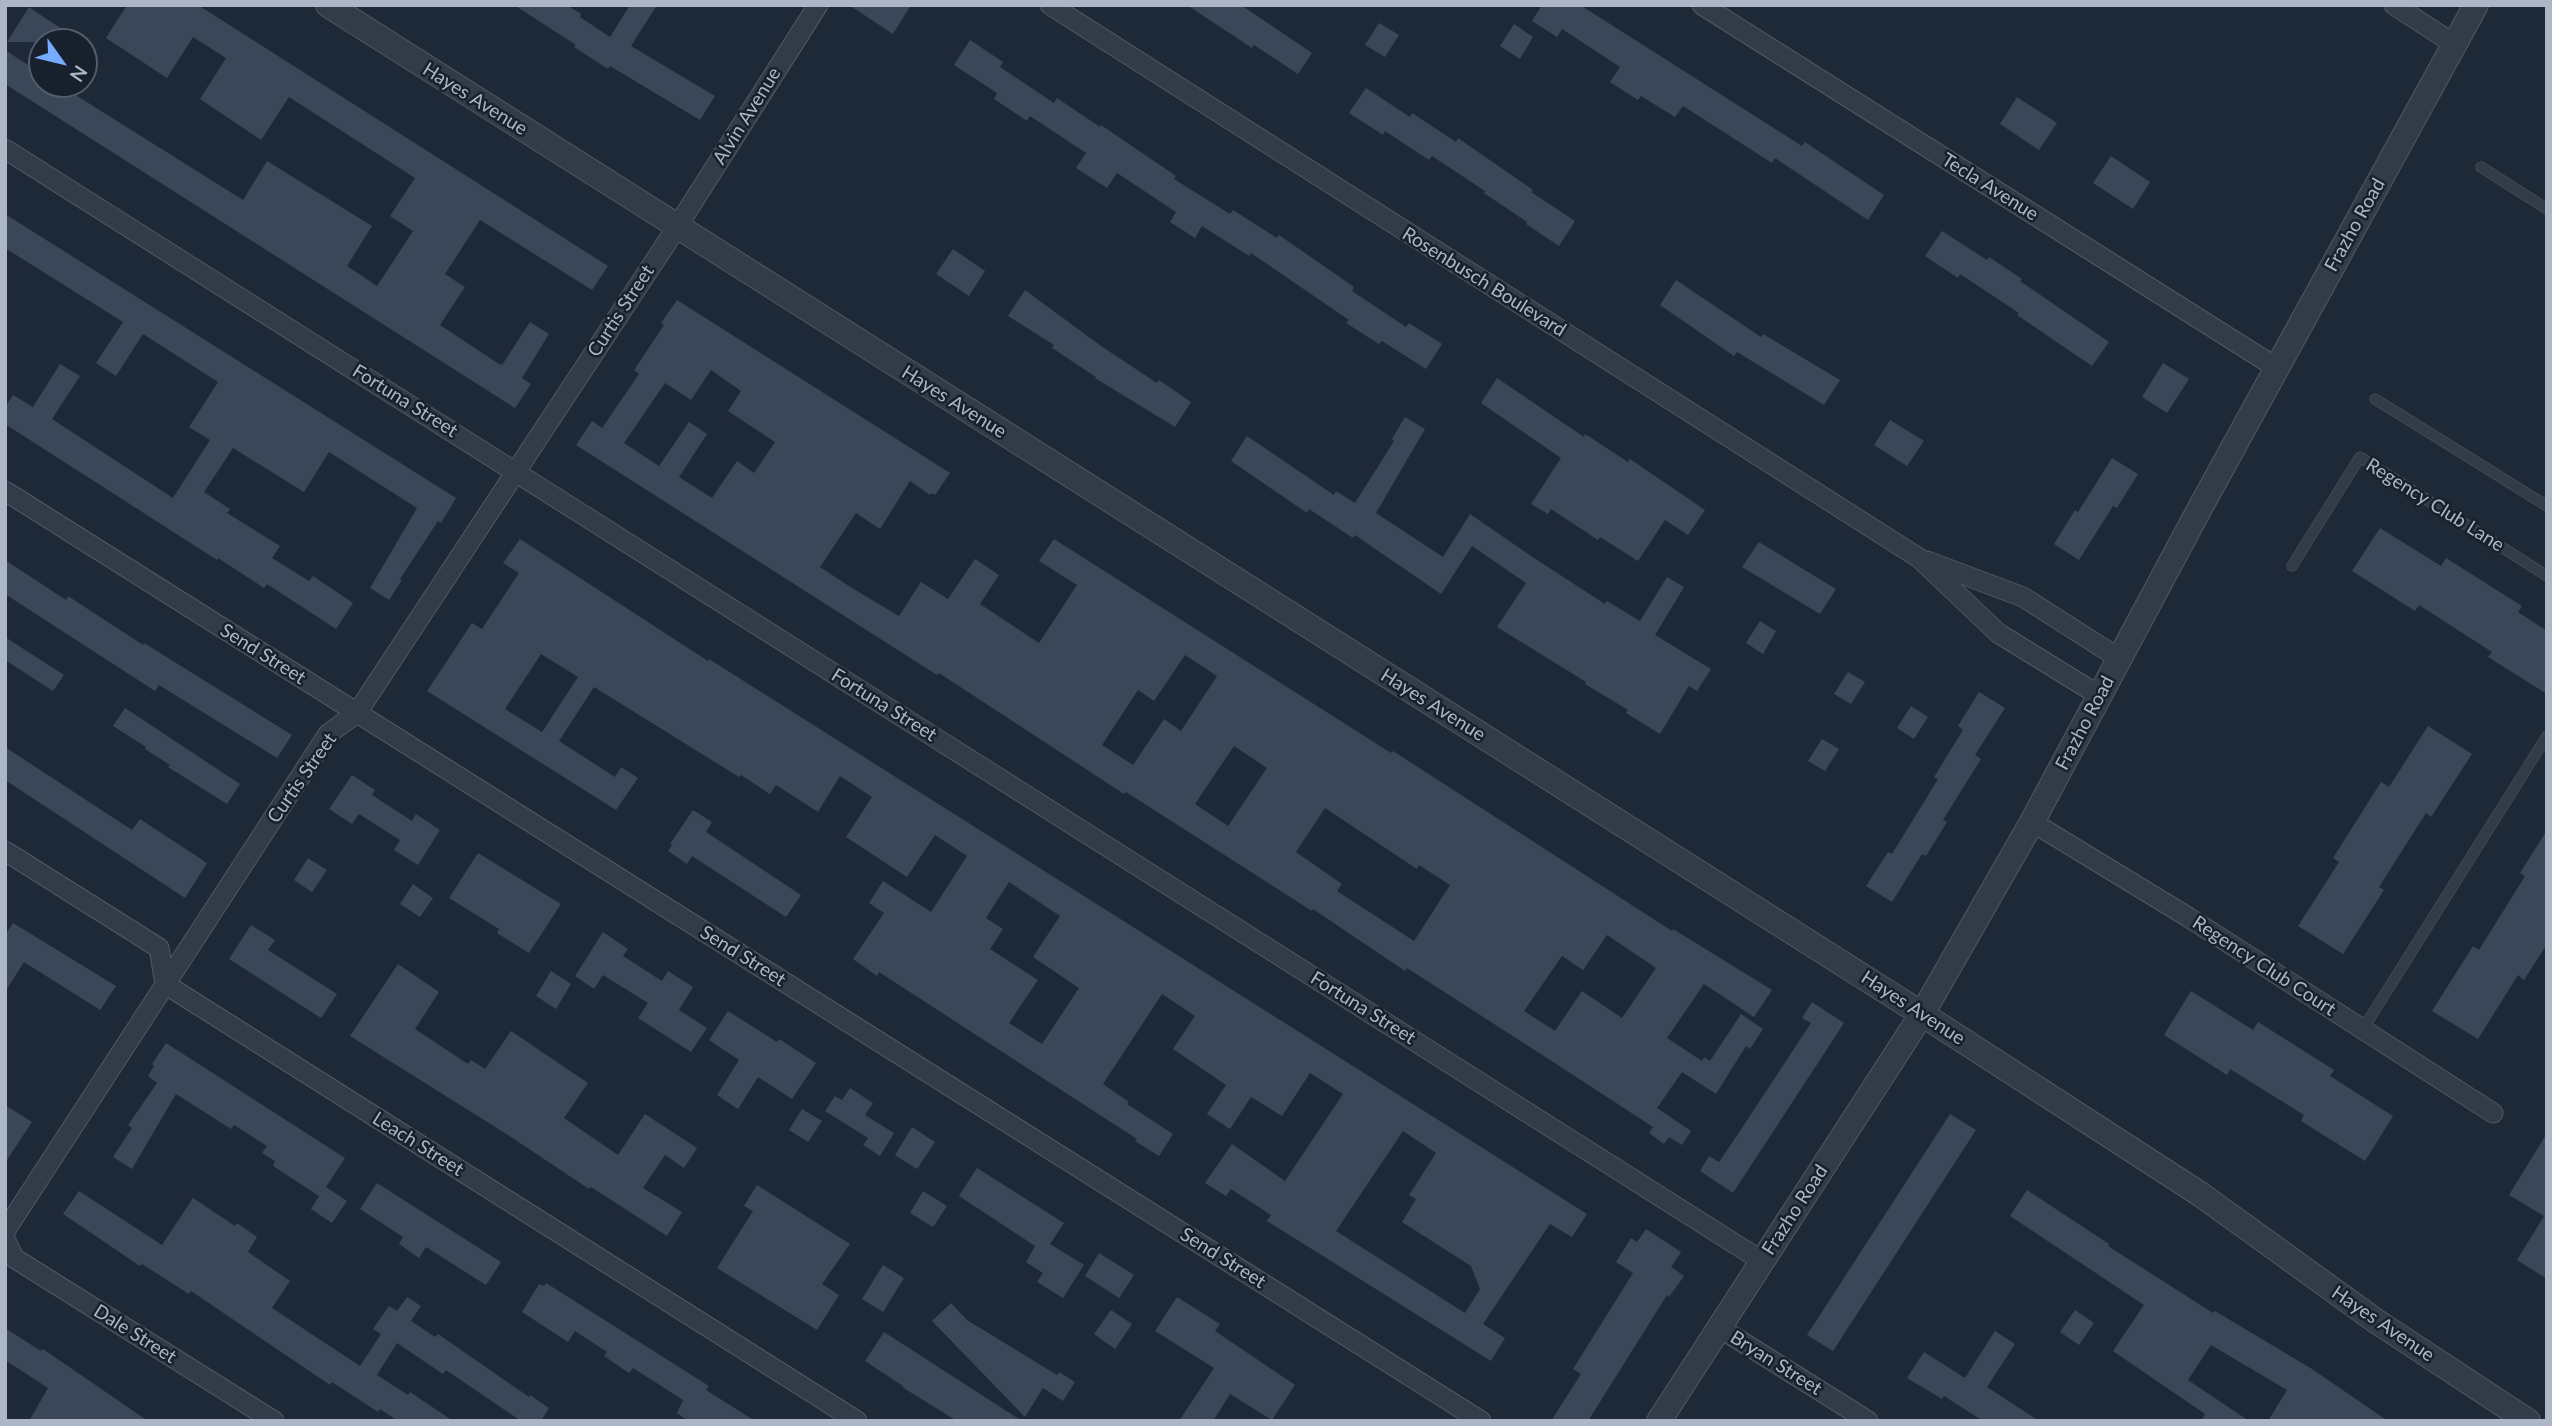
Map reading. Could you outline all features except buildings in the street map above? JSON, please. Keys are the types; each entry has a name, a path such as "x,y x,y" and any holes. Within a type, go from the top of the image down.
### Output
{"street":[{"name":"Hayes Avenue","path":"328,5 1922,1014 2200,1194 2376,1321 2528,1421"},
{"name":"Alvin Avenue","path":"677,227 818,5"},
{"name":"Rosenbusch Boulevard","path":"1049,5 1919,558 1998,633 2100,696"},
{"name":"Tecla Avenue","path":"1702,5 2277,368"},
{"path":"2394,5 2454,44"},
{"name":"Frazho Road","path":"1659,1421 1922,1014 2032,822 2476,5"},
{"name":"Fortuna Street","path":"5,149 1762,1261"},
{"name":"Curtis Street","path":"5,1231 328,734 357,713 677,227"},
{"name":"Send Street","path":"5,491 1481,1421"},
{"name":"Rosenbusch Boulevard","path":"1919,558 2023,597 2120,659"},
{"name":"Regency Club Court","path":"2032,822 2493,1113"},
{"path":"5,850 159,948 165,985"},
{"name":"Leach Street","path":"165,985 857,1421"},
{"name":"Dale Street","path":"5,1239 14,1258 274,1421"},
{"name":"Bryan Street","path":"1720,1328 1868,1421"}],"lane":[{"path":"2481,167 2547,209"},
{"path":"2375,399 2547,506"},
{"name":"Regency Club Lane","path":"2292,566 2360,457 2547,576"},
{"path":"2363,1029 2547,736"}]}
